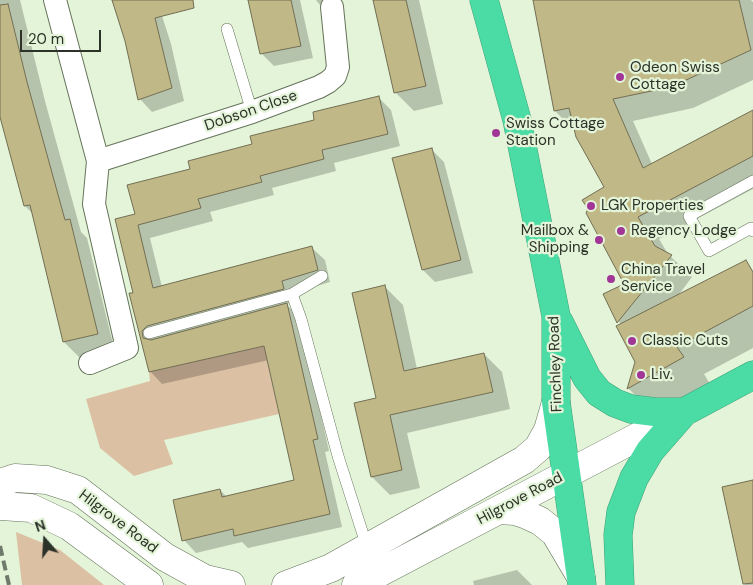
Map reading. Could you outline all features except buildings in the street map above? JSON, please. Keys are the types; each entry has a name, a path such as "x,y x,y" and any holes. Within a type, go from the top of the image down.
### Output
{"highway":[{"name":"Finchley Road","path":"484,0 516,120 556,316 556,402 582,582"},
{"path":"556,316 587,378 599,393 615,403 632,409 655,412 684,412"},
{"path":"620,585 618,535 621,512 634,478 650,452 684,412 753,375"}],"main road":[{"name":"Hilgrove Road","path":"368,566 524,460 538,448 548,430 556,402"},
{"name":"Hilgrove Road","path":"286,585 331,568 368,566 499,510 684,412"},
{"name":"Hilgrove Road","path":"0,483 15,478 47,480 78,490 165,557 205,579 231,585"},
{"path":"0,506 31,508 69,526 149,585"},
{"path":"499,510 515,510 527,515 554,533 582,582"}],"street":[{"path":"55,0 98,162 94,204 127,348 90,363"},
{"name":"Dobson Close","path":"98,162 319,88 335,76 338,67 332,7"}],"lane":[{"path":"227,28 252,112"},
{"path":"752,229 709,251 689,216 753,181"},
{"path":"149,333 292,294 322,276"},
{"path":"292,294 301,319 368,566"}],"shaded area":[{"path":"264,346 279,414 164,440 173,464 134,476 100,448 86,399 150,381 149,372"},
{"path":"16,532 60,550 104,585 22,585"}],"railway":[{"path":"0,546 9,585"}],"place":[{"name":"Odeon Swiss Cottage","path":"620,77"},
{"name":"Swiss Cottage Station","path":"496,133"},
{"name":"LGK Properties","path":"591,206"},
{"name":"Regency Lodge","path":"621,231"},
{"name":"Mailbox & Shipping","path":"599,240"},
{"name":"China Travel Service","path":"611,279"},
{"name":"Classic Cuts","path":"632,341"},
{"name":"Liv.","path":"641,375"}]}
